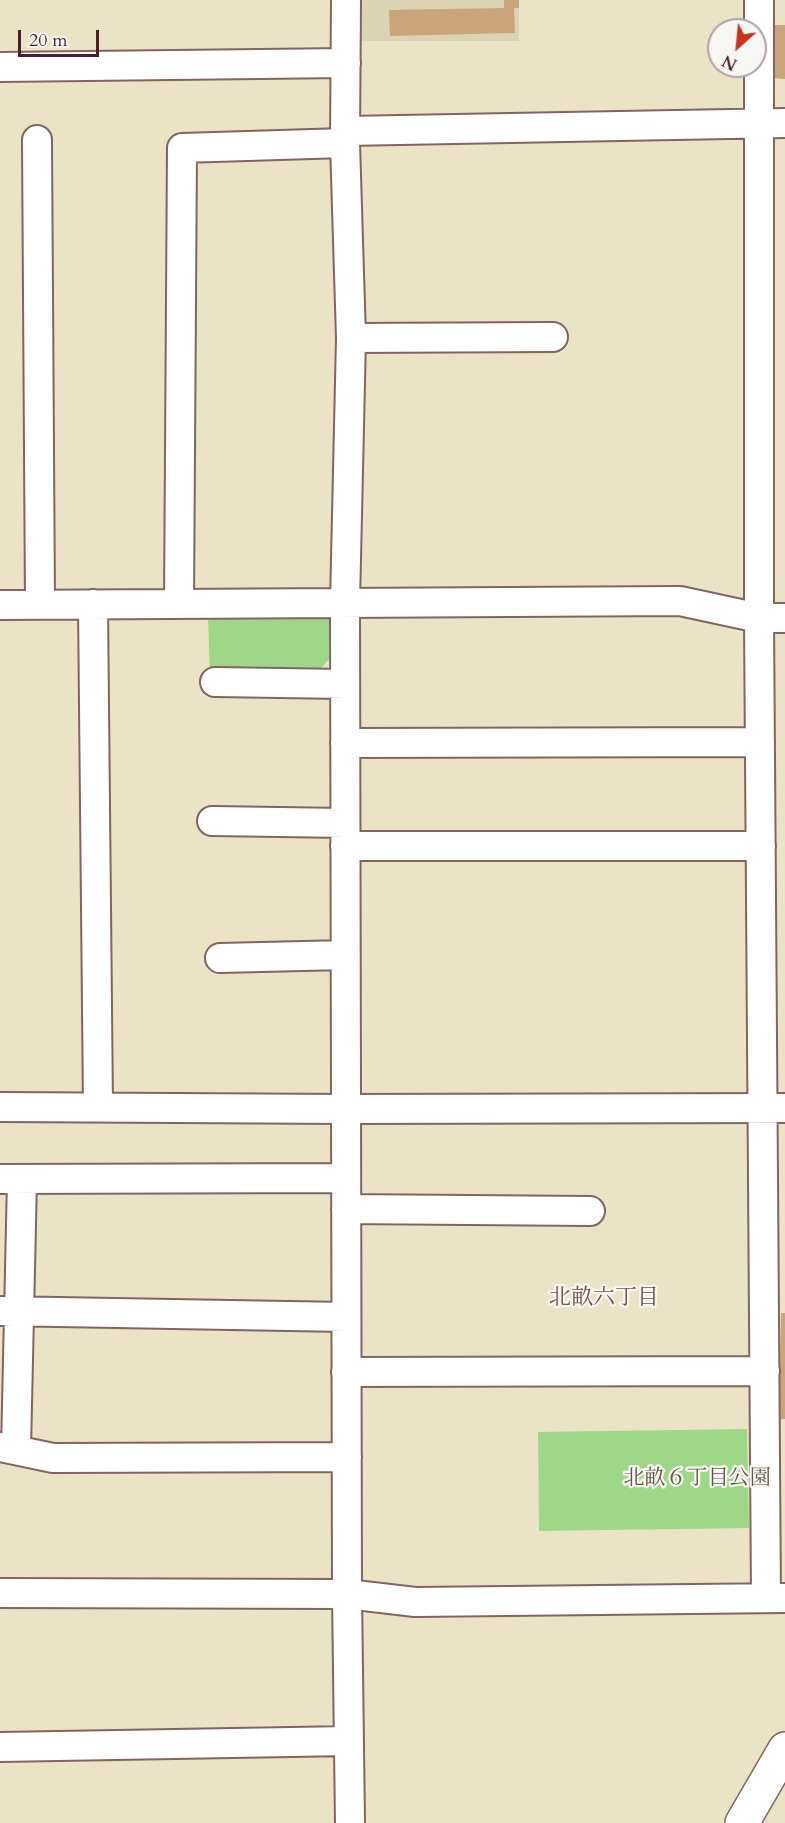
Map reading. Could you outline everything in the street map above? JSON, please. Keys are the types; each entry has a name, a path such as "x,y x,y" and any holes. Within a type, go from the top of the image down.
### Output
{"street":[{"path":"346,0 345,137 351,338 345,603 346,1457 350,1823"},
{"path":"0,1593 347,1594 415,1602 776,1598 765,1371 774,1108 761,846 760,742 772,618 772,123 759,0"},
{"path":"0,67 346,63"},
{"path":"179,604 182,148 345,137 772,123"},
{"path":"37,140 40,604"},
{"path":"351,338 552,337"},
{"path":"0,605 680,601 772,618"},
{"path":"93,604 98,1107"},
{"path":"215,682 345,684"},
{"path":"345,743 760,742"},
{"path":"212,821 345,834 761,846"},
{"path":"220,958 345,955"},
{"path":"0,1107 774,1108"},
{"path":"346,1179 11,1179 8,1449 52,1458 346,1457"},
{"path":"346,1209 590,1211"},
{"path":"10,1312 346,1317"},
{"path":"346,1372 765,1371"},
{"path":"0,1747 349,1741"},
{"path":"742,1823 782,1763"}],"shaded area":[{"path":"359,0 519,0 519,41 358,41"}],"green space":[{"path":"337,615 331,657 316,674 210,674 208,617"},
{"name":"北畝６丁目公園","path":"747,1429 749,1528 539,1531 538,1432"}],"building":[{"path":"504,0 519,0 519,8 514,8 515,33 390,36 389,10 504,8"},
{"path":"772,25 785,25 785,79 773,78"},
{"path":"781,1313 785,1313 785,1419 779,1419"}],"district":[{"name":"北畝六丁目","path":"604,1299"}]}
